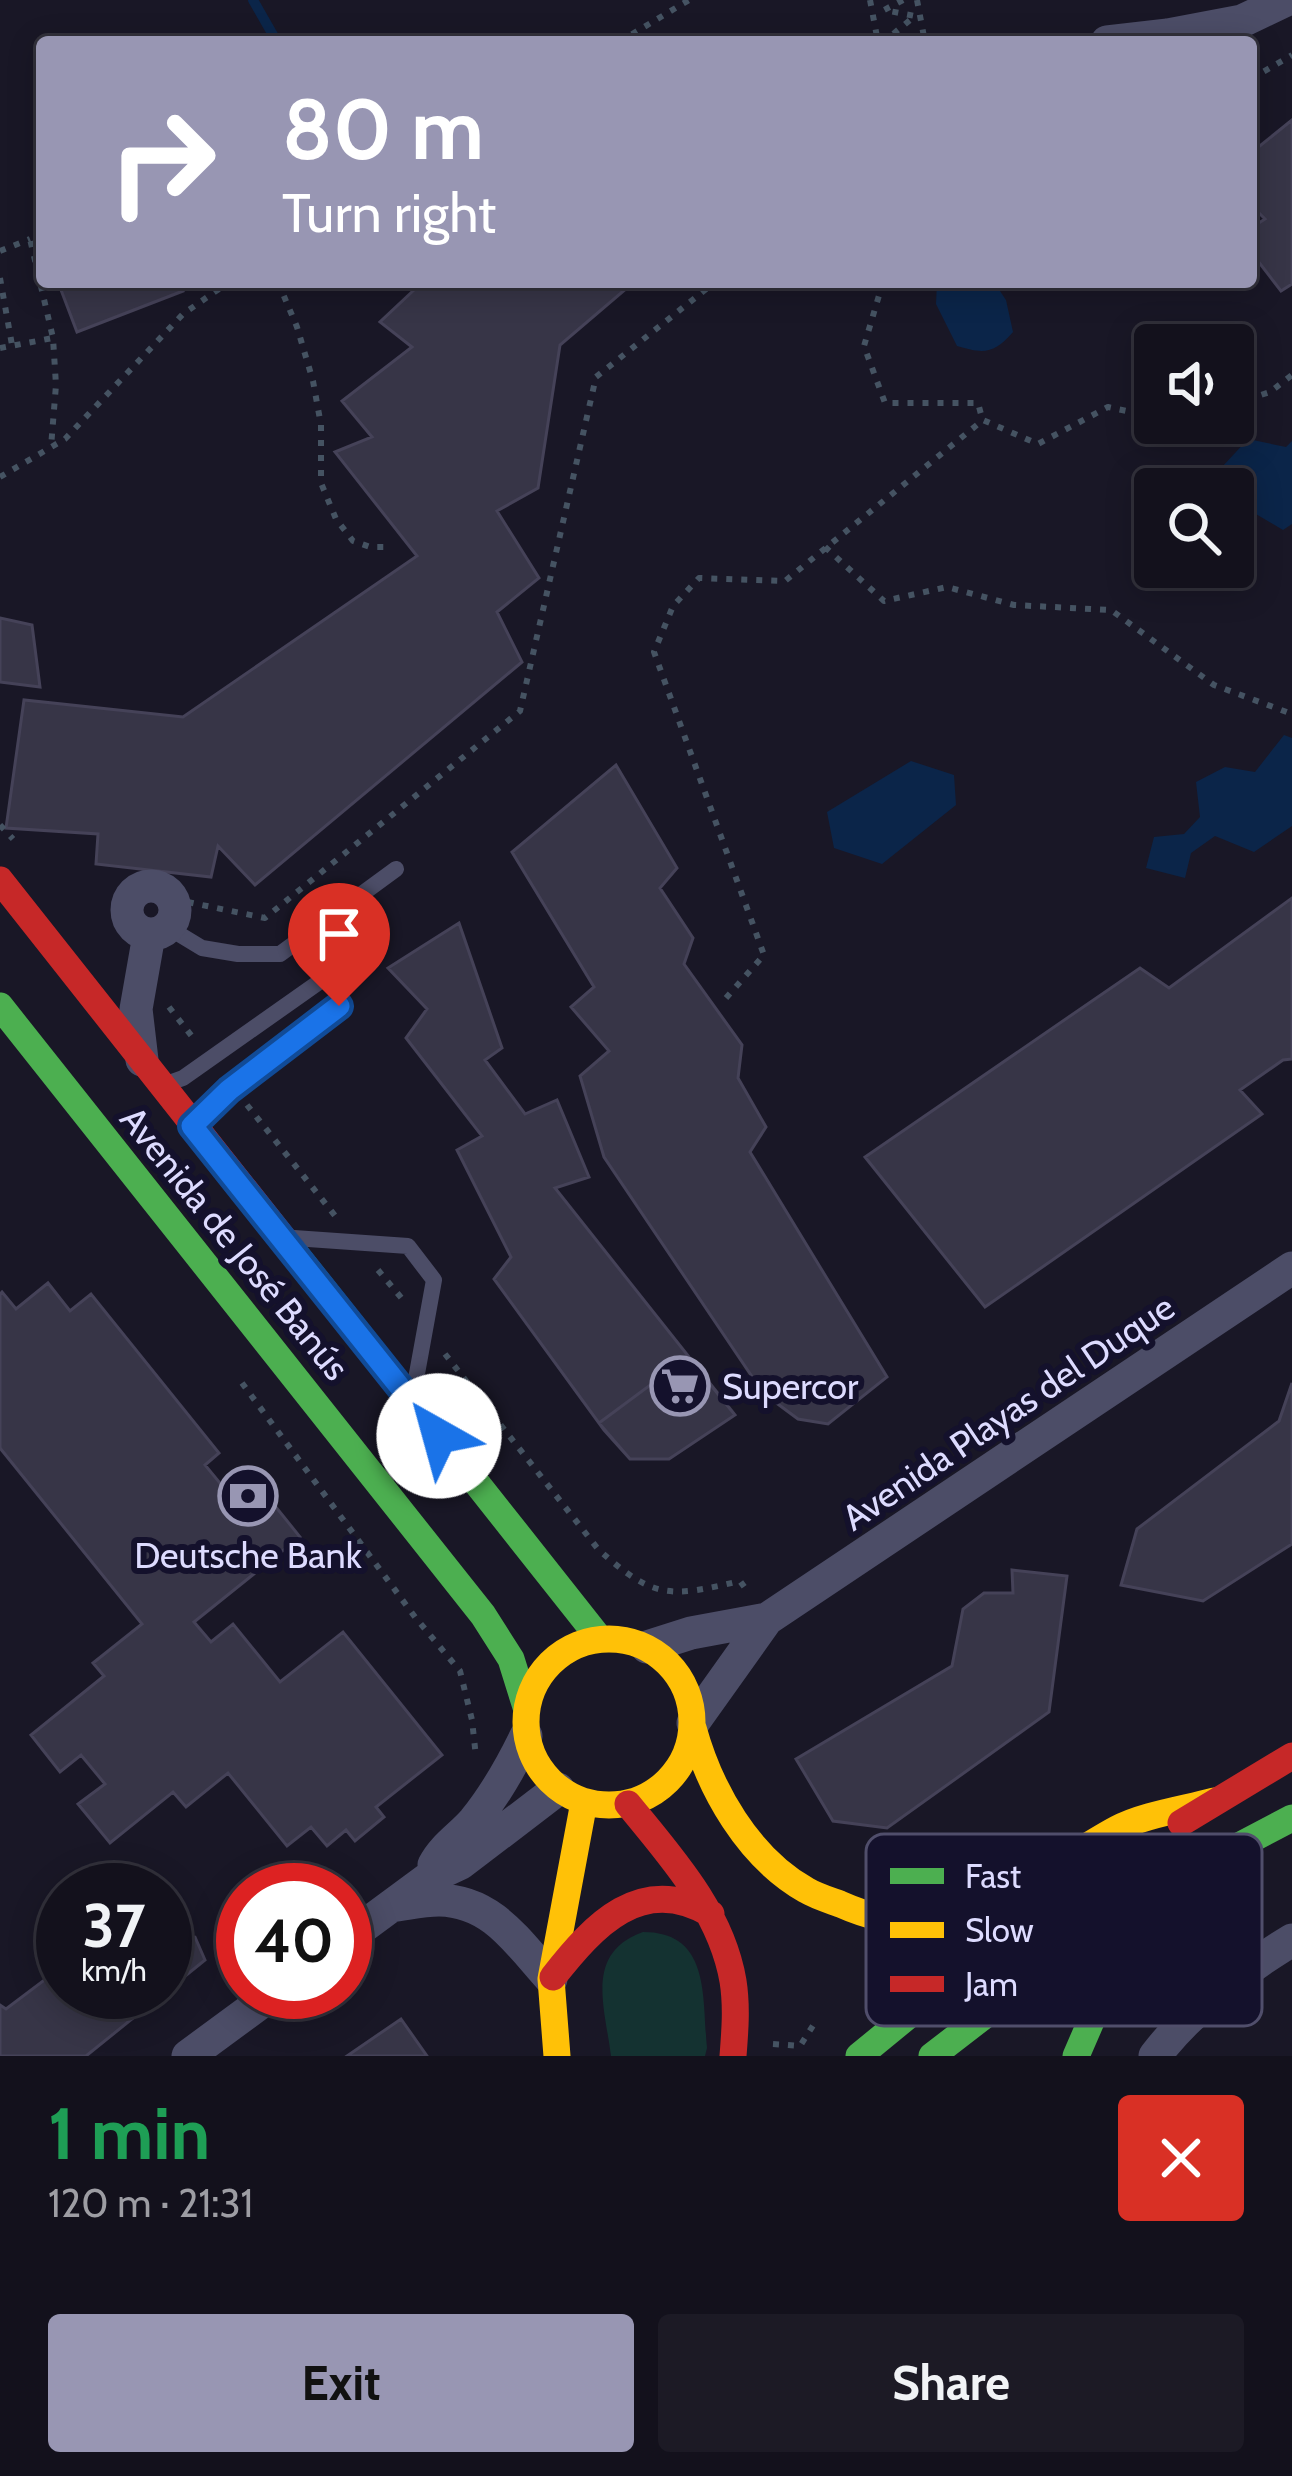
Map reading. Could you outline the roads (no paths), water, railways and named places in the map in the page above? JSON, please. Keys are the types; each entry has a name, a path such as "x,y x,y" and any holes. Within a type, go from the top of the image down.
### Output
{"main road":[{"name":"Avenida de José Banús","path":"0,880 600,1639"},
{"name":"Avenida de José Banús","path":"0,1006 483,1616 511,1659 526,1721"},
{"path":"693,1726 681,1766 667,1783 650,1796 606,1806 571,1795 543,1774 532,1756 526,1721 534,1685 563,1652 600,1639 646,1647 681,1678 704,1768 736,1823 775,1868 806,1890 866,1914"},
{"path":"1163,1834 1292,1756"},
{"path":"557,2056 550,1979 571,1795"},
{"path":"1109,1834 1121,1826 1214,1801"},
{"path":"628,1804 711,1914 730,1962 734,2048"},
{"path":"1262,1835 1292,1818"},
{"path":"550,1979 617,1909 639,1901 676,1899 690,1901 711,1914"},
{"path":"859,2056 896,2026"},
{"path":"932,2056 971,2026"},
{"path":"1076,2056 1089,2026"}],"street":[{"path":"1159,36 1242,20 1286,0"},
{"path":"152,1074 136,1009 164,920"},
{"name":"Avenida Playas del Duque","path":"693,1726 767,1619 1292,1268"},
{"name":"Avenida Playas del Duque","path":"646,1647 767,1619"},
{"path":"428,1878 439,1856 502,1785 526,1721"},
{"path":"372,1919 428,1878 571,1795"},
{"path":"389,1906 440,1900 489,1913 511,1930 550,1979"},
{"path":"1262,1962 1292,1940"},
{"path":"188,2056 238,2019"},
{"path":"1155,2056 1182,2026"}],"lane":[{"path":"164,920 202,948 280,954 396,869"},
{"path":"152,1074 183,1078 322,980"},
{"path":"192,1126 229,1090 339,1006"},
{"path":"280,1237 408,1246 434,1280 412,1402"}],"water":[{"path":"937,288 998,288 1006,300 1013,332 988,350 957,346 936,304"},
{"path":"1254,440 1286,447 1292,441 1292,524 1283,530 1254,513 1254,468 1222,467 1243,444"},
{"path":"1284,735 1292,738 1292,826 1254,852 1215,836 1191,853 1185,878 1146,868 1154,837 1184,834 1200,817 1196,782 1225,767 1255,772"},
{"path":"911,761 954,775 956,805 882,864 834,848 827,812"}],"waterway":[{"path":"253,0 274,36"}],"place":[{"name":"Supercor","path":"680,1386"},
{"name":"Deutsche Bank","path":"248,1496"}]}
